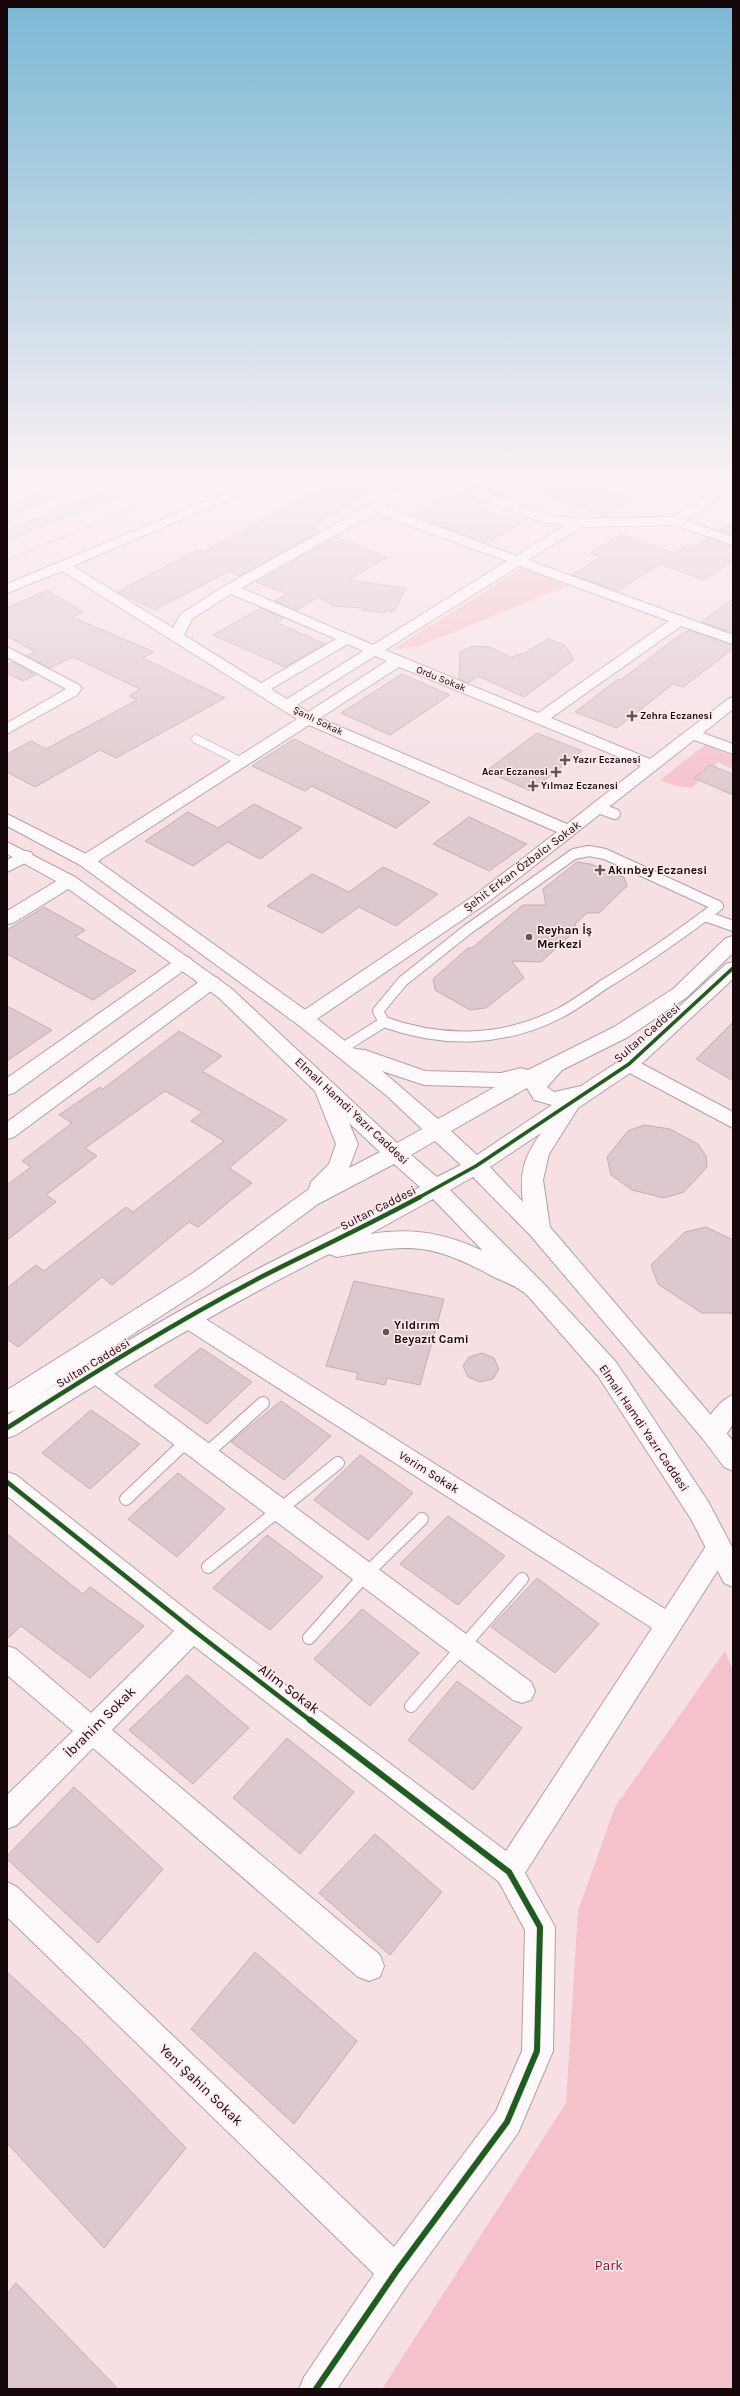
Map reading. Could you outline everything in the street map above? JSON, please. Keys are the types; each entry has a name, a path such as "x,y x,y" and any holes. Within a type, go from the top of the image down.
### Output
{"main road":[{"path":"7,819 86,861 304,1019 394,1091 476,1166 504,1197 539,1230 712,1432 733,1460"},
{"name":"Elmalı Hamdi Yazır Caddesi","path":"13,857 69,881 211,982 225,993 322,1083 372,1133 397,1153 436,1189 536,1290 607,1369 700,1511 733,1575"},
{"name":"Sultan Caddesi","path":"554,1066 621,1032 680,993 733,942"},
{"name":"Sultan Caddesi","path":"7,1428 95,1372 262,1277 436,1189 476,1166 629,1064 733,968"},
{"path":"341,1049 424,1078 502,1080 554,1066"},
{"path":"310,1198 397,1153 502,1092 554,1066"},
{"path":"554,1066 536,1086 541,1094 554,1099 565,1098 594,1088"},
{"path":"310,1198 339,1166 347,1144 322,1083"},
{"path":"539,1230 532,1183 538,1153 559,1125 570,1103"},
{"name":"Sultan Caddesi","path":"7,1402 201,1279 310,1198"},
{"path":"310,1253 372,1242 419,1239 448,1246 493,1266 536,1290"}],"street":[{"name":"Şanlı Sokak","path":"102,591 307,718 569,831"},
{"path":"176,637 186,617 228,591"},
{"name":"Ordu Sokak","path":"238,591 398,661 652,765"},
{"path":"287,705 472,591"},
{"path":"601,591 733,640"},
{"path":"540,719 680,620"},
{"path":"261,689 347,639"},
{"path":"7,651 74,688 72,692 7,729"},
{"path":"86,861 398,661"},
{"name":"Şehit Erkan Özbalcı Sokak","path":"304,1019 498,886 733,702"},
{"path":"692,734 733,749"},
{"path":"7,919 69,881"},
{"path":"7,1088 184,962"},
{"path":"7,1132 211,982"},
{"path":"629,1064 733,1120"},
{"name":"Verim Sokak","path":"188,1319 669,1625"},
{"path":"95,1372 522,1691"},
{"path":"712,1432 733,1405"},
{"name":"Alim Sokak","path":"7,1482 193,1630 509,1872 540,1927 538,2052 507,2122 396,2272"},
{"path":"509,1872 719,1548"},
{"name":"İbrahim Sokak","path":"7,1815 193,1630"},
{"path":"7,1658 369,1966"},
{"name":"Yeni Şahin Sokak","path":"7,1897 396,2272"},
{"path":"316,2389 396,2272"}],"lane":[{"path":"196,739 240,761"},
{"path":"598,808 615,814"},
{"path":"589,851 605,854 718,906 633,968 553,1017 506,1033 475,1039 429,1036 384,1022 378,1011 403,981 467,930 517,895 574,854 589,851"},
{"path":"498,886 517,895"},
{"path":"705,916 733,926"},
{"path":"341,1049 384,1022"},
{"path":"126,1499 196,1448 263,1403"},
{"path":"208,1567 338,1463"},
{"path":"309,1638 366,1574 422,1519"},
{"path":"411,1706 522,1579"}],"green space":[{"path":"486,591 555,591 419,646 393,649"},
{"path":"705,745 733,756 733,769 718,762 692,788 677,786 660,780"},
{"name":"Park","path":"725,1651 733,1671 733,2389 382,2389 566,2103 578,1911 615,1807"}],"building":[{"path":"45,591 48,591 83,612 72,617 154,652 143,658 225,698 116,758 100,750 35,787 7,772 7,754 31,741 46,749 137,700 129,696 140,689 73,657 50,668 26,656 35,652 7,636 7,608"},
{"path":"119,591 191,591 155,610 117,592"},
{"path":"279,591 405,591 394,612 386,611 384,613 362,610 363,608 333,606 318,597 296,610 275,601 287,594"},
{"path":"733,599 733,633 701,622"},
{"path":"261,608 283,618 276,622 325,644 285,667 213,635"},
{"path":"689,630 733,645 733,649 683,687 673,684 617,728 575,712 618,679 621,680 674,639"},
{"path":"548,639 565,645 574,660 524,697 478,676 468,683 459,679 460,652 473,646 490,647 511,657 524,653"},
{"path":"13,662 36,675 23,681 7,673 7,665"},
{"path":"402,674 450,695 390,735 341,713"},
{"path":"537,733 582,751 531,791 486,771"},
{"path":"294,739 430,802 396,828 312,786 305,791 252,766"},
{"path":"710,765 733,774 733,795 694,778"},
{"path":"254,804 302,828 260,859 228,842 193,866 145,841 188,812 218,828"},
{"path":"469,817 527,844 489,871 433,844"},
{"name":"Reyhan İş Merkezi","path":"577,862 590,864 624,877 627,886 599,913 587,913 575,924 576,930 541,962 512,961 524,978 486,1008 470,1010 435,990 433,979 468,948 472,948 523,905 546,905 543,889"},
{"path":"383,867 438,894 396,926 359,907 322,933 267,906 312,874 349,892"},
{"path":"44,907 85,930 75,937 136,971 93,1000 7,954 7,930"},
{"path":"7,1006 52,1030 7,1061"},
{"path":"733,1022 733,1081 696,1059"},
{"path":"179,1031 222,1056 202,1071 287,1120 229,1168 252,1183 198,1227 189,1222 112,1285 102,1277 18,1347 7,1339 7,1288 36,1265 44,1271 126,1207 133,1212 224,1141 191,1121 202,1112 165,1091 85,1148 97,1156 46,1195 56,1202 7,1240 7,1185 31,1167 22,1161 72,1123 59,1115 100,1087 103,1089"},
{"path":"644,1125 670,1129 698,1144 706,1156 707,1167 684,1192 664,1198 632,1190 611,1175 607,1157 628,1131"},
{"path":"706,1227 733,1240 733,1313 702,1313 658,1284 651,1265 685,1232"},
{"name":"Yıldırım Beyazıt Cami","path":"354,1281 444,1299 420,1385 387,1378 385,1385 356,1379 358,1373 326,1366"},
{"path":"201,1348 252,1382 207,1424 154,1386"},
{"path":"482,1353 494,1358 499,1369 493,1379 480,1382 468,1377 463,1366 469,1357"},
{"path":"281,1401 331,1436 284,1480 231,1442"},
{"path":"91,1410 140,1444 90,1489 42,1453"},
{"path":"360,1455 413,1493 368,1540 314,1500"},
{"path":"178,1473 225,1509 177,1557 128,1519"},
{"path":"448,1516 505,1556 458,1605 400,1564"},
{"path":"7,1534 83,1594 90,1587 144,1626 90,1678 21,1626 7,1639"},
{"path":"267,1535 323,1577 270,1630 213,1588"},
{"path":"537,1578 599,1624 555,1673 491,1627"},
{"path":"362,1609 419,1653 370,1706 314,1659"},
{"path":"187,1675 249,1728 193,1784 129,1730"},
{"path":"457,1681 522,1728 473,1790 408,1740"},
{"path":"287,1738 354,1792 300,1854 233,1798"},
{"path":"74,1787 163,1869 98,1943 7,1859 7,1856"},
{"path":"375,1834 442,1892 390,1955 319,1893"},
{"path":"255,1952 357,2041 294,2124 191,2029"},
{"path":"7,1972 79,2038 186,2148 104,2248 7,2143"},
{"path":"16,2283 118,2389 7,2389 7,2294"}],"cycle path":[{"path":"7,1428 95,1372 262,1277 366,1226 476,1166 629,1064 733,968"},
{"path":"7,1482 193,1630 509,1872 540,1927 537,2051 507,2122 396,2272 316,2389"}],"place":[{"name":"Zehra Eczanesi","path":"632,716"},
{"name":"Yazır Eczanesi","path":"565,760"},
{"name":"Acar Eczanesi","path":"556,772"},
{"name":"Yılmaz Eczanesi","path":"533,786"},
{"name":"Akınbey Eczanesi","path":"600,870"},
{"name":"Reyhan İş Merkezi","path":"529,937"},
{"name":"Yıldırım Beyazıt Cami","path":"386,1332"}]}
